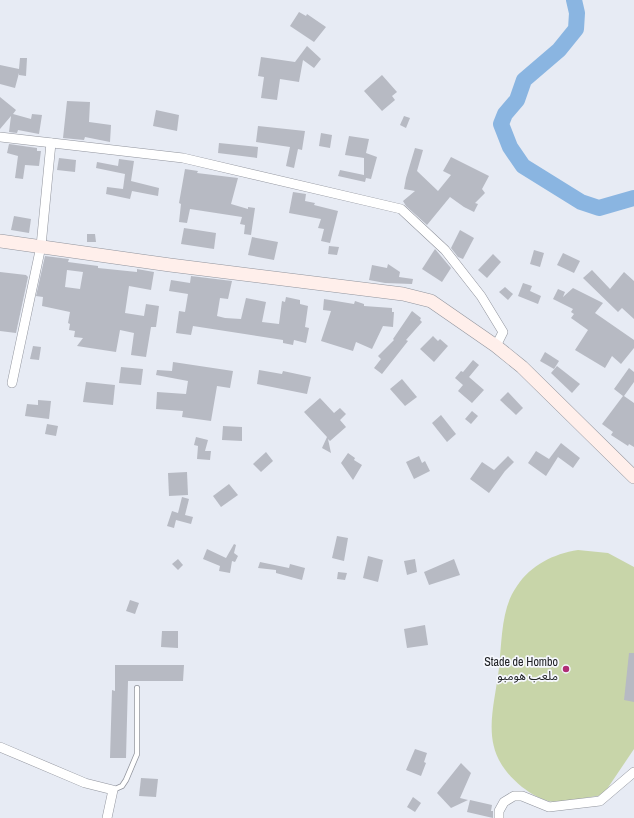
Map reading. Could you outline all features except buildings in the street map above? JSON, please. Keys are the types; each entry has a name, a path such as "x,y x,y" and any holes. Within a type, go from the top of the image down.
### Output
{"street":[{"path":"0,137 183,158 401,208 445,250 480,296 503,332 496,346"},
{"path":"12,383 41,246 51,143"},
{"path":"0,240 170,265 276,277 418,296 431,301 451,313 522,367 634,477"},
{"path":"0,747 85,783 113,790 107,818"},
{"path":"499,818 499,811 504,802 514,796 522,796 549,807 600,801 634,772"}],"lane":[{"path":"113,790 122,786 137,754 137,688"}],"green space":[{"name":"Stade de Hombo ملعب هومبو","path":"578,550 608,553 634,567 634,749 603,795 551,802 529,792 508,774 499,760 494,746 492,717 503,625 508,604 512,595 517,586 536,566 560,554"}],"waterway":[{"path":"574,0 577,13 576,29 559,50 524,80 517,100 505,114 501,124 510,147 523,166 581,202 599,208 634,198"}],"place":[{"name":"Stade de Hombo ملعب هومبو","path":"566,669"}]}
